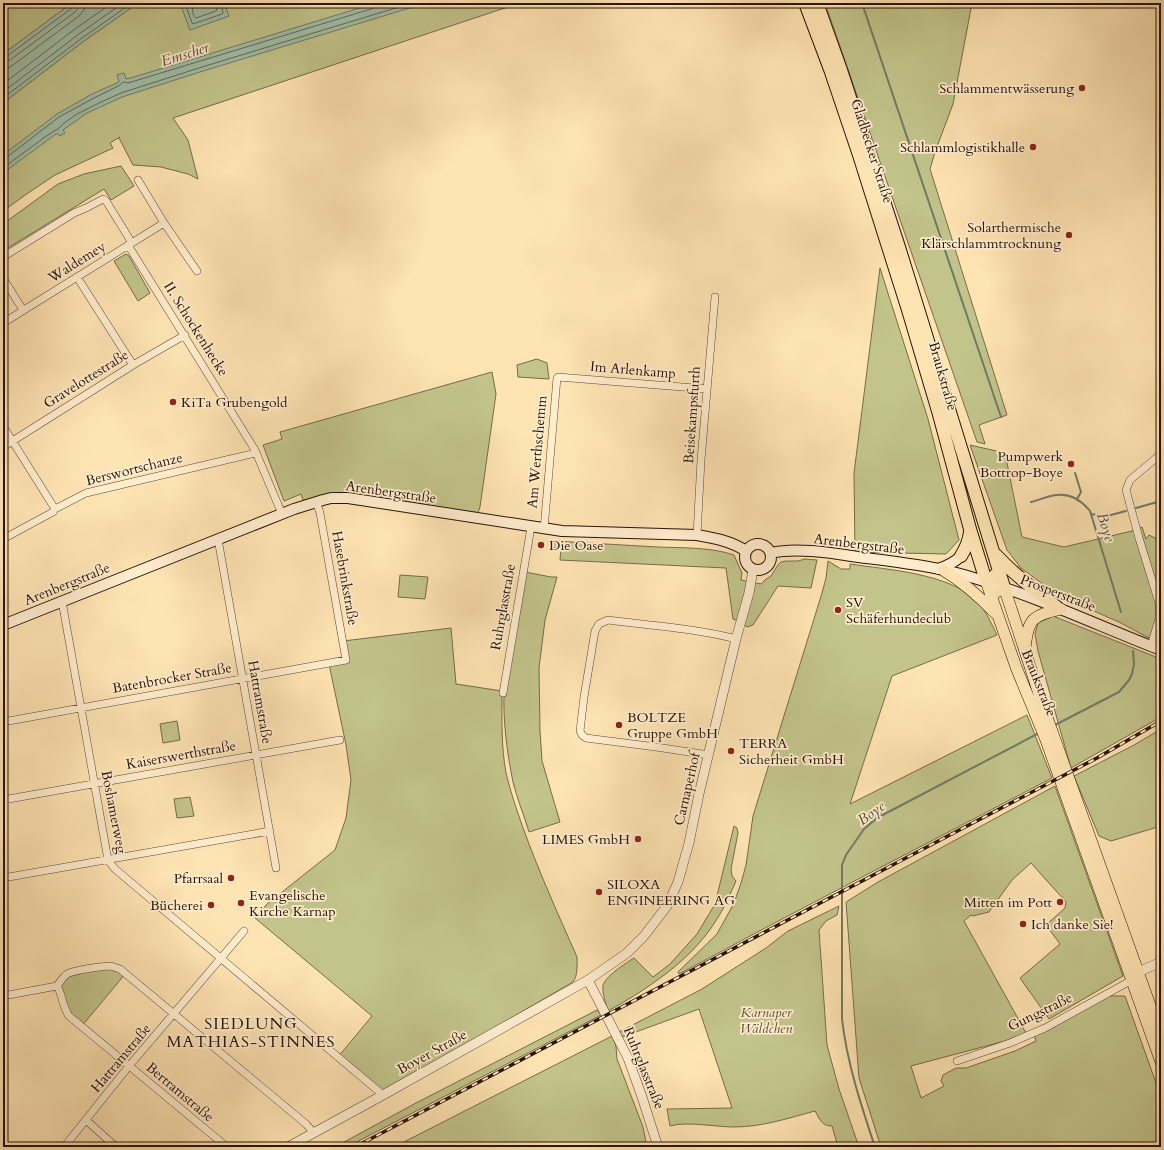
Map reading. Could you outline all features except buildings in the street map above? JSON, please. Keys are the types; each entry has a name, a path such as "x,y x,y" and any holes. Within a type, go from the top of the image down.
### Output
{"highway":[{"name":"Gladbecker Straße","path":"805,3 826,58 912,307"},
{"name":"Gladbecker Straße","path":"817,3 864,137 912,307"},
{"name":"Braukstraße","path":"912,307 938,411 986,581"},
{"name":"Braukstraße","path":"912,307 1004,587"},
{"path":"961,556 966,548 970,528"},
{"path":"993,552 1032,589 1059,608"},
{"path":"986,581 996,576 999,571"}],"main road":[{"name":"Arenbergstraße","path":"3,625 282,514 316,501 331,498 348,498 544,529 581,532 697,535 732,543 746,550"},
{"path":"759,544 766,547 771,553 771,561 767,567 761,570 753,570 749,568 745,562 744,555 746,550 752,545 759,544"},
{"name":"Arenbergstraße","path":"771,553 784,550 798,550 847,555 940,569"},
{"path":"940,569 951,564 961,556"},
{"name":"Prosperstraße","path":"940,569 1004,587 1156,648"},
{"path":"940,569 961,581 998,617"},
{"name":"Braukstraße","path":"986,581 1016,667 1043,721 1050,739 1135,976 1161,1062"},
{"path":"991,597 994,593 1004,587"},
{"name":"Braukstraße","path":"1004,587 1025,653 1043,721"},
{"path":"1025,653 1027,633 1033,620 1038,616 1059,608"},
{"name":"Braukstraße","path":"1135,976 1161,1036"}],"street":[{"path":"138,180 164,223 197,271"},
{"name":"II. Schockenhecke","path":"3,257 74,213 88,208 103,199 106,201 130,244 256,453 282,514"},
{"name":"Waldemey","path":"3,323 164,223"},
{"path":"77,277 133,365"},
{"path":"3,278 23,310"},
{"name":"Beisekampsfurth","path":"697,535 715,297"},
{"name":"Gravelottestraße","path":"3,447 133,365 185,335"},
{"name":"Im Arlenkamp","path":"558,377 707,389"},
{"name":"Am Werthschemm","path":"544,529 553,418 558,377"},
{"path":"3,426 55,509"},
{"name":"Berswortschanze","path":"3,539 86,493 256,453"},
{"path":"1156,648 1159,603 1126,490 1130,480 1161,454"},
{"name":"Hasebrinkstraße","path":"316,501 320,513 346,660"},
{"name":"Ruhrglasstraße","path":"503,693 531,527"},
{"name":"Hattramstraße","path":"218,539 276,868"},
{"name":"Carnaperhof","path":"588,980 633,948 667,906 678,882 688,850 736,639 749,593 753,570"},
{"name":"Boshamerweg","path":"62,601 108,860 115,869 383,1095"},
{"path":"709,755 654,746 586,738 582,735 580,731 584,697 595,631 598,624 608,620 694,631 736,639"},
{"name":"Batenbrocker Straße","path":"3,722 346,660"},
{"name":"Kaiserswerthstraße","path":"3,800 257,756 340,740"},
{"path":"3,878 270,831"},
{"name":"Hattramstraße","path":"64,1147 129,1066 244,931"},
{"name":"Gungstraße","path":"957,1061 1044,1028 1161,962"},
{"path":"3,996 57,986 68,974 113,966 120,969 306,1124 314,1133"},
{"name":"Ruhrglasstraße","path":"588,980 628,1058 658,1147"},
{"name":"Boyer Straße","path":"288,1147 588,980"},
{"name":"Bertramstraße","path":"57,986 60,991 64,1010 69,1016 227,1147"},
{"path":"86,1120 116,1147"}],"green space":[{"path":"3,3 72,3 3,54"},
{"path":"146,3 520,3 173,118 188,140 198,179 188,174 161,167 133,165 119,138 120,137 110,143 113,148 55,175 3,211 3,103 84,41 131,8"},
{"path":"825,3 972,3 953,104 930,169 1007,415 979,425 985,444 977,442"},
{"path":"121,166 134,186 111,200 104,189 3,251 3,224 58,184 84,174"},
{"path":"126,254 129,256 150,293 138,301 114,261"},
{"path":"880,268 928,419 959,540 946,554 855,552 854,473"},
{"path":"537,359 547,363 549,379 518,377 517,365"},
{"path":"492,372 496,394 480,507 476,518 348,498 305,506 301,494 284,501 263,445 282,439 280,432"},
{"path":"970,445 1005,453 1022,537 1064,547 1136,530 1142,527 1146,539 1149,535 1161,541 1161,642 1059,596 1021,568 1007,550"},
{"path":"554,541 696,548 725,552 734,555 742,573 741,580 761,584 771,576 781,562 805,559 817,560 811,588 778,586 753,625 747,627 741,622 733,619 726,568 560,560 561,549 552,547"},
{"path":"828,561 841,569 850,569 850,564 882,568 917,574 950,584 965,592 980,604 997,635 892,676 850,804 1027,715 1052,778 679,974 678,972 717,934 734,903 746,865 753,816 822,593"},
{"path":"525,572 557,577 545,620 539,668 542,761 560,822 529,832 513,782 504,714 504,692"},
{"path":"400,575 428,577 425,599 398,597"},
{"path":"1053,616 1161,659 1161,717 1071,768 1038,651 1035,634 1038,623"},
{"path":"451,628 456,684 502,691 504,763 511,792 528,842 548,892 577,957 577,967 573,982 383,1095 338,1057 372,1016 255,918 267,904 335,850 346,818 351,780 346,745 329,664 347,661 343,641"},
{"path":"177,721 180,740 163,743 160,724"},
{"path":"1161,729 1161,826 1111,841 1099,836 1074,776 1134,745"},
{"path":"1055,786 1123,976 1049,1019 1020,978 1060,944 1046,925 1065,908 1066,902 1031,863 1012,880 989,912 973,916 971,915 964,921 1026,1033 1005,1041 911,1066 921,1098 944,1086 941,1081 943,1075 956,1068 966,1068 1015,1051 1036,1041 1034,1035 1063,1022 1107,996 1125,996 1161,1097 1161,1147 881,1147 859,1078 846,902 878,882"},
{"path":"190,797 194,816 177,818 174,799"},
{"path":"734,826 737,828 738,833 731,869 732,876 736,881 725,905 707,934 682,960 654,983 608,1011 603,986 604,982 611,975 634,958 653,977 670,964 697,934 715,904"},
{"name":"Karnaper Wäldchen","path":"839,906 837,915 826,921 819,930 827,1045 839,1089 859,1147 838,1147 832,1126 825,1125 815,1111 775,1122 744,1127 685,1124 670,1126 667,1109 732,1108 699,1009 622,1037 619,1032 702,989 766,948 788,931"},
{"path":"105,967 126,973 81,1027 69,1016 57,986 63,978"},
{"path":"597,1010 601,1015 347,1147 335,1147 416,1103"},
{"path":"612,1036 616,1046 617,1059 643,1127 646,1142 644,1147 394,1147"}],"water":[{"path":"72,3 146,3 131,8 84,41 3,103 3,54"},
{"path":"189,3 224,3 229,16 190,30 181,6"},
{"path":"376,3 426,3 122,97 87,113 63,130 65,133 60,136 56,134 3,173 3,155 57,114 92,94 119,82 117,75 124,73 126,79 134,77"}],"waterway":[{"path":"862,3 1001,417"},
{"path":"1075,473 1081,492 1077,499"},
{"name":"Boye","path":"1031,502 1053,496 1066,495 1075,498 1090,511 1121,612"},
{"path":"1136,508 1161,501"},
{"path":"1091,514 1107,516 1126,511"},
{"name":"Boye","path":"1053,726 1119,692 1132,674 1134,664 1133,651"},
{"name":"Boye","path":"875,1147 851,1068 842,1019 842,865 846,855 864,829 877,818 1039,733"}],"railway":[{"path":"355,1147 1097,758 1161,721"}],"place":[{"name":"Schlammentwässerung","path":"1082,88"},
{"name":"Schlammlogistikhalle","path":"1033,147"},
{"name":"Solarthermische Klärschlammtrocknung","path":"1069,235"},
{"name":"KiTa Grubengold","path":"173,402"},
{"name":"Pumpwerk Bottrop-Boye","path":"1071,464"},
{"name":"Die Oase","path":"541,545"},
{"name":"SV Schäferhundeclub","path":"838,610"},
{"name":"BOLTZE Gruppe GmbH","path":"619,725"},
{"name":"TERRA Sicherheit GmbH","path":"731,751"},
{"name":"LIMES GmbH","path":"638,839"},
{"name":"Pfarrsaal","path":"231,878"},
{"name":"SILOXA ENGINEERING AG","path":"599,892"},
{"name":"Mitten im Pott","path":"1060,902"},
{"name":"Evangelische Kirche Karnap","path":"241,903"},
{"name":"Bücherei","path":"211,905"},
{"name":"Ich danke Sie!","path":"1023,924"}],"district":[{"name":"SIEDLUNG MATHIAS-STINNES","path":"251,1033"}],"water label":[{"name":"Emscher","path":"185,54"}]}
